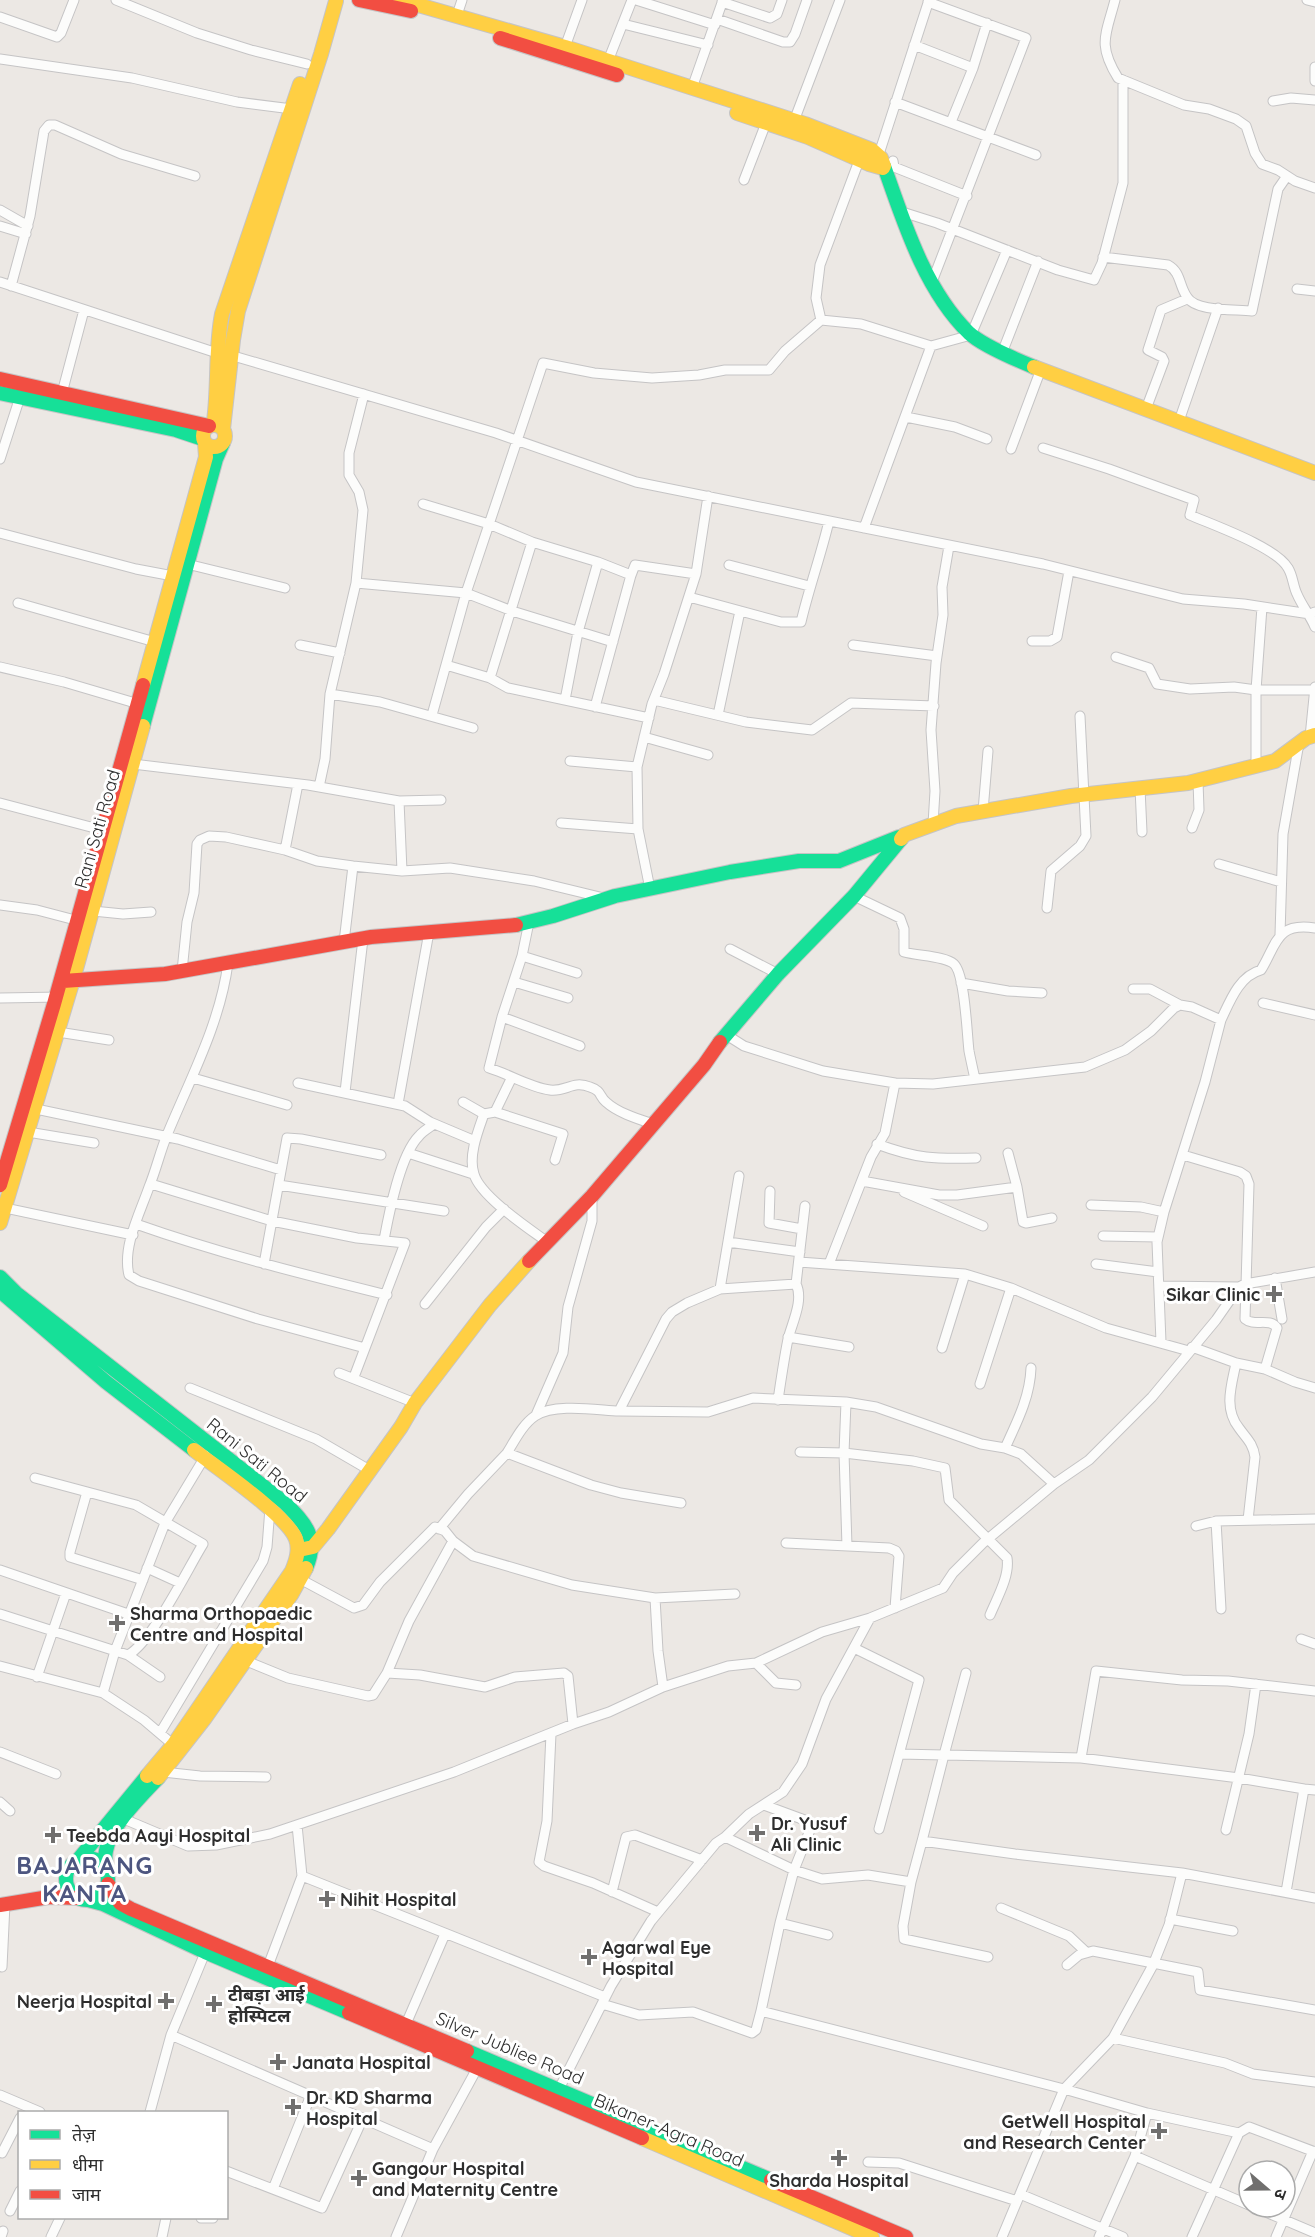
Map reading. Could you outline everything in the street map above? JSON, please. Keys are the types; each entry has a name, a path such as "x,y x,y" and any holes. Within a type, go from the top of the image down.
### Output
{"street":[{"path":"0,16 57,37 61,33 74,0"},
{"path":"116,0 208,36 307,64"},
{"path":"0,1185 63,997 80,921 109,832 143,705 155,642 206,457 203,434 215,426 228,402 219,327 225,301 292,109 327,0"},
{"path":"224,354 321,54 335,0"},
{"path":"359,0 419,13 862,153"},
{"path":"401,0 565,47 794,121 894,167 967,196"},
{"path":"457,15 462,0"},
{"path":"565,47 582,0"},
{"path":"608,61 634,0 783,42 790,42 795,34 807,0"},
{"path":"692,88 722,1 770,18 777,14 782,0"},
{"path":"794,121 840,0"},
{"path":"1115,0 1104,34 1105,51 1118,78 1184,105 1209,109 1236,119 1246,126 1262,164 1315,188"},
{"path":"1307,0 1315,2"},
{"path":"932,282 1026,38 929,1 895,102 883,162 899,210 932,282 955,317 971,335 1041,369 1315,473"},
{"path":"951,122 973,68 987,23"},
{"path":"623,24 708,45"},
{"path":"914,45 973,68"},
{"path":"0,59 132,78 237,102 292,109"},
{"path":"1315,68 1315,81"},
{"path":"899,210 1095,280 1123,183 1123,80"},
{"path":"1273,101 1291,98 1315,99"},
{"path":"895,102 1036,155"},
{"path":"744,180 766,123"},
{"path":"11,286 27,230 44,131 49,125 55,125 121,154 195,176"},
{"path":"821,320 816,298 820,265 862,153"},
{"path":"1103,257 1168,265 1178,274 1187,298 1204,308 1252,311 1278,189 1287,176"},
{"path":"0,210 27,230"},
{"path":"0,226 27,230"},
{"path":"971,335 1007,250"},
{"path":"1002,352 1038,261"},
{"path":"0,282 224,354 516,440 636,482 1069,571 1183,599 1313,613"},
{"path":"1297,289 1315,291"},
{"path":"1146,409 1164,361 1162,357 1148,350 1160,313 1164,307 1187,298"},
{"path":"1179,421 1218,308"},
{"path":"62,393 84,310"},
{"path":"432,715 466,593 543,363 594,373 652,378 699,375 725,370 769,370 785,351 821,320 861,324 931,346 971,335"},
{"path":"864,528 931,346"},
{"path":"1011,449 1041,369"},
{"path":"0,379 189,423 215,426 225,433 223,443 214,448 190,433 0,393"},
{"path":"319,787 325,759 330,694 356,583 363,510 359,492 349,475 349,453 364,394"},
{"path":"0,459 20,397"},
{"path":"906,417 955,427 987,439"},
{"name":"Rani Sati Road","path":"68,980 93,911 109,832 134,764 143,705 187,564 216,459 223,443"},
{"path":"1042,448 1194,500 1190,515 1258,545 1281,559 1289,568 1297,595 1313,613 1315,627"},
{"path":"650,889 639,829 637,767 654,700 696,574 708,496"},
{"path":"423,504 598,562 631,575 630,578"},
{"path":"689,597 781,622 801,622 809,586 819,561 829,521"},
{"path":"0,533 136,569 173,576"},
{"path":"490,678 532,542"},
{"path":"933,824 935,791 932,730 937,656 943,615 942,587 950,546"},
{"path":"565,700 578,632 598,562"},
{"path":"187,564 285,588"},
{"path":"595,707 634,565 696,574"},
{"path":"729,565 809,586"},
{"path":"1032,641 1050,641 1057,636 1069,571"},
{"path":"356,583 466,593 512,611 613,642"},
{"path":"18,603 155,642"},
{"path":"1256,766 1256,690 1262,607"},
{"path":"718,715 740,611"},
{"path":"300,645 340,653"},
{"path":"853,645 937,656"},
{"path":"1116,657 1149,668 1157,684 1163,686 1190,689 1234,687 1256,690 1315,688 1308,738 1285,818 1280,935"},
{"path":"446,665 490,678 507,688 649,718"},
{"path":"0,667 64,682 143,705"},
{"path":"330,694 380,702 473,728"},
{"path":"654,700 746,722 812,730 851,703 934,706"},
{"path":"1047,908 1051,871 1080,846 1086,836 1080,716"},
{"path":"644,737 708,755"},
{"path":"68,980 182,971 363,939 513,926 606,898 650,889 799,861 839,861 956,816 1083,795 1198,781 1275,761 1308,738"},
{"path":"983,811 988,751"},
{"path":"570,761 637,767"},
{"path":"134,764 298,784 399,801 441,800"},
{"path":"1192,828 1199,810 1198,781"},
{"path":"285,850 298,784"},
{"path":"1140,788 1142,832"},
{"path":"399,801 402,871"},
{"path":"0,803 109,832"},
{"path":"561,823 639,829"},
{"path":"182,971 187,922 194,893 197,844 209,836 226,837 285,850 317,861 402,871 450,868 534,881 606,898"},
{"path":"41,1897 54,1890 99,1831 177,1748 244,1660 300,1579 310,1561 313,1547 371,1471 415,1403 490,1305 546,1241 592,1196 704,1065 725,1034 778,974 855,896 880,862 904,836"},
{"path":"1219,864 1281,882"},
{"path":"344,942 353,866"},
{"path":"855,896 900,918 904,929 904,952 948,960 956,966 961,983 975,1079"},
{"path":"0,905 38,910 80,921"},
{"path":"93,911 123,914 151,912"},
{"path":"529,922 522,956 502,1017 489,1068 547,1090 558,1091 575,1084 589,1086 601,1092 606,1102 630,1116 653,1124"},
{"path":"1161,1342 1158,1237 1208,1073 1221,1020 1237,987 1253,972 1261,970 1271,955 1277,937 1291,928 1315,928"},
{"path":"398,1104 429,932"},
{"path":"345,1092 363,939"},
{"path":"730,948 778,974"},
{"path":"522,956 577,973"},
{"path":"228,963 225,991 193,1078 167,1136 136,1224 127,1265 129,1275 139,1281 258,1319 365,1348"},
{"path":"514,982 568,998"},
{"path":"961,983 1008,991 1042,993"},
{"path":"1133,989 1150,989 1180,1005 1192,1007 1221,1020"},
{"path":"0,998 63,997"},
{"path":"0,1223 2,1208 36,1109 58,1032 63,997"},
{"path":"1263,1003 1315,1015"},
{"path":"725,1034 744,1046 823,1071 895,1083 933,1084 1085,1067 1125,1050 1180,1005"},
{"path":"502,1017 580,1046"},
{"path":"58,1032 109,1040"},
{"path":"495,1112 512,1077"},
{"path":"193,1078 286,1105"},
{"path":"298,1083 398,1104 410,1108 434,1124 475,1141"},
{"path":"829,1264 877,1144 886,1128 895,1083"},
{"path":"463,1102 484,1114 495,1112 563,1134 555,1160"},
{"path":"36,1109 167,1136 281,1170"},
{"path":"484,1114 473,1147 474,1174 480,1185 504,1209 546,1241"},
{"path":"384,1240 392,1202 408,1153 417,1137 434,1124"},
{"path":"28,1132 94,1143"},
{"path":"264,1264 274,1221 285,1141 290,1137 381,1155"},
{"path":"877,1144 903,1154 921,1157 976,1158"},
{"path":"408,1153 474,1174"},
{"path":"1008,1153 1024,1223 1053,1218"},
{"path":"1182,1155 1240,1172 1246,1176 1249,1184 1242,1286 1246,1321 1271,1322 1277,1328 1265,1369"},
{"path":"720,1289 739,1176"},
{"path":"862,1181 950,1195 1017,1187"},
{"path":"150,1184 274,1221 357,1238 405,1243 354,1377"},
{"path":"279,1185 444,1211"},
{"path":"897,1188 983,1226"},
{"path":"770,1191 769,1223 802,1229"},
{"path":"439,1528 507,1453 522,1429 536,1415 563,1353 568,1307 592,1221 592,1196"},
{"path":"1091,1205 1141,1207 1164,1212"},
{"path":"778,1400 788,1337 795,1317 798,1289 796,1284 805,1206"},
{"path":"2,1208 133,1234"},
{"path":"425,1304 486,1227 504,1209"},
{"path":"136,1224 193,1244 387,1295"},
{"path":"1103,1236 1158,1237"},
{"path":"728,1242 829,1264 965,1274 1011,1288 1106,1328 1265,1369 1315,1388"},
{"path":"1096,1264 1158,1272"},
{"path":"1159,1286 1242,1286 1315,1272"},
{"path":"942,1348 965,1274"},
{"path":"0,1277 8,1295 106,1382 209,1451 293,1530 298,1550 292,1571 163,1772 113,1833 105,1850 108,1879 104,1892 97,1898 83,1899 71,1892 67,1884 67,1875"},
{"path":"1275,1278 1282,1319"},
{"path":"619,1411 666,1319 672,1312 720,1289 796,1284"},
{"path":"124,1819 188,1846 201,1847 240,1842 297,1826 454,1772 573,1724 609,1713 663,1687 728,1666 756,1663 822,1632 870,1618 943,1588 953,1573 988,1539 1054,1484 1089,1460 1152,1397 1242,1286"},
{"path":"980,1384 1011,1288"},
{"path":"788,1337 849,1347"},
{"path":"1236,1363 1229,1403 1236,1425 1254,1447 1255,1456 1248,1520"},
{"path":"1005,1448 1031,1385 1031,1368"},
{"path":"339,1373 415,1403"},
{"path":"190,1388 316,1439 371,1471"},
{"path":"536,1415 555,1409 695,1413 708,1412 745,1399 846,1402 876,1407 981,1444 1005,1448 1021,1454 1054,1484"},
{"path":"846,1402 844,1453 847,1546"},
{"path":"103,1693 116,1651 165,1523 209,1451"},
{"name":"Rani Sati Road","path":"209,1451 297,1515 309,1532 313,1547"},
{"path":"800,1452 844,1453 913,1461 945,1468 949,1500 1007,1558 1008,1565 990,1615"},
{"path":"507,1453 591,1485 621,1493 681,1503"},
{"path":"35,1478 136,1505 202,1544 142,1644 128,1655"},
{"path":"87,1492 70,1557 143,1580"},
{"path":"160,1733 263,1561 267,1546 270,1508"},
{"path":"1196,1526 1216,1521 1315,1519"},
{"path":"1216,1521 1221,1609"},
{"path":"300,1579 354,1608 363,1605 380,1582 435,1527 450,1534 453,1541 473,1556 546,1578 603,1591 655,1598 735,1594"},
{"path":"244,1660 288,1678 368,1696 376,1692 387,1673 409,1622 453,1541"},
{"path":"786,1543 889,1548 896,1551 899,1556 895,1608"},
{"path":"298,1550 313,1547"},
{"path":"147,1568 180,1583"},
{"path":"0,1570 131,1615"},
{"path":"37,1677 66,1593"},
{"path":"655,1598 663,1687"},
{"path":"0,1614 128,1655 160,1677"},
{"path":"556,2094 603,2000 651,1921 716,1843 749,1814 783,1792 802,1764 826,1700 870,1618"},
{"path":"1300,1639 1315,1644"},
{"path":"854,1648 919,1680 879,1829"},
{"path":"756,1663 776,1683 796,1685"},
{"path":"0,1666 103,1693 160,1733 177,1748"},
{"path":"1081,1758 1096,1671 1315,1691"},
{"path":"387,1673 420,1675 485,1687 515,1677 564,1673 568,1676 573,1724"},
{"path":"966,1673 911,1882 903,1926 904,1939 988,1957"},
{"path":"1226,1830 1249,1734 1256,1684"},
{"path":"551,1734 547,1821 539,1862 658,1912"},
{"path":"0,1752 56,1774"},
{"path":"899,1754 1081,1758 1312,1789 1286,1892"},
{"path":"163,1772 266,1778"},
{"path":"0,1802 10,1811"},
{"path":"302,1876 639,2014 693,2012 752,2033 756,2030 761,2012 794,1870 810,1830 810,1822 764,1805"},
{"path":"268,1966 302,1876 297,1826"},
{"path":"612,1892 626,1837 629,1835 635,1835 702,1860"},
{"path":"725,1837 794,1870 822,1879 868,1875 911,1882"},
{"path":"922,1841 1182,1873 1315,1898"},
{"path":"78,1860 87,1858 96,1860 104,1866 108,1879"},
{"path":"1002,2237 1064,2089 1113,2038 1153,1965 1170,1919 1182,1873"},
{"name":"Silver Jubliee Road","path":"108,1879 120,1903 207,1947 268,1966 406,2024 481,2062 556,2094 906,2237"},
{"path":"2,1967 3,1905 56,1895 83,1899 103,1904 481,2062 433,2149 396,2237"},
{"path":"1000,1908 1069,1936 1086,1952"},
{"path":"1170,1919 1233,1931"},
{"path":"780,1923 828,1935"},
{"path":"406,2024 445,1934"},
{"path":"150,2111 171,2035 207,1947"},
{"path":"1067,1965 1086,1952 1104,1952 1153,1965 1198,1972 1200,1990 1315,2010"},
{"path":"761,2012 1064,2089 1147,2113 1239,2133"},
{"path":"171,2035 433,2149"},
{"path":"1113,2038 1225,2062 1253,2074 1315,2082"},
{"name":"Bikaner-Agra Road","path":"556,2094 872,2237"},
{"path":"0,2095 24,2109"},
{"path":"273,2189 311,2095"},
{"path":"1101,2233 1135,2156 1147,2113"},
{"path":"228,2173 322,2208 363,2118"},
{"path":"2,2153 18,2122"},
{"path":"1192,2237 1239,2133 1249,2127 1314,2151 1276,2237"},
{"path":"1135,2156 1237,2200"},
{"path":"868,2162 899,2163 1019,2197 1101,2233 1123,2237"},
{"path":"10,2211 18,2195"},
{"path":"51,2237 59,2219"},
{"path":"162,2237 166,2219"},
{"path":"1284,2220 1315,2233"}],"traffic: fast":[{"path":"884,166 918,255 940,297 954,316 969,333 982,342 1034,367"},
{"path":"0,393 176,430 203,439"},
{"path":"143,726 216,459 223,443"},
{"path":"516,925 615,896 730,872 799,861 839,861 899,837"},
{"path":"720,1042 778,974 854,896 901,839"},
{"path":"0,1277 16,1293 285,1503 304,1525 311,1540 310,1557 306,1568"},
{"path":"0,1291 106,1382 194,1450"},
{"path":"78,1860 147,1776"},
{"path":"108,1874 105,1854 113,1832 127,1812 158,1778"},
{"path":"87,1858 102,1864 108,1879 102,1894 87,1900 72,1894 66,1879 72,1864 87,1858"},
{"path":"88,1900 103,1904 205,1952 349,2013"},
{"path":"467,2051 771,2180"}],"traffic: slow":[{"path":"401,0 565,47 805,124 872,150 881,158 884,166"},
{"path":"223,429 238,311 336,1"},
{"path":"214,421 222,314 300,84"},
{"path":"737,113 808,137 883,168"},
{"path":"1034,367 1315,473"},
{"path":"210,425 218,425 225,432 225,436 225,440 218,447 210,447 203,440 203,432 210,425"},
{"path":"143,685 206,457 205,443"},
{"path":"0,1223 73,980 143,726"},
{"path":"901,839 904,835 956,816 1071,796 1188,783 1275,761 1306,738 1315,735"},
{"path":"299,1550 313,1547 328,1529 401,1427 415,1403 490,1305 529,1261"},
{"path":"147,1776 174,1744 292,1571 297,1555 296,1539 280,1518 194,1450"},
{"path":"158,1778 205,1718 291,1595 306,1568"},
{"path":"642,2138 872,2237"}],"traffic: jam":[{"path":"359,0 411,11"},
{"path":"500,38 617,75"},
{"path":"0,379 209,426"},
{"path":"0,1185 54,1004 143,685"},
{"path":"63,981 165,974 371,937 516,925"},
{"path":"529,1261 592,1196 704,1065 720,1042"},
{"path":"108,1884 120,1903 131,1909 467,2051"},
{"path":"0,1905 49,1897 78,1898"},
{"path":"349,2013 642,2138"},
{"path":"771,2180 906,2237"}],"place":[{"name":"Sikar Clinic","path":"1274,1294"},
{"name":"Sharma Orthopaedic Centre and Hospital","path":"117,1623"},
{"name":"Dr. Yusuf Ali Clinic","path":"757,1833"},
{"name":"Teebda Aayi Hospital","path":"53,1835"},
{"name":"Nihit Hospital","path":"327,1899"},
{"name":"Agarwal Eye Hospital","path":"589,1957"},
{"name":"Neerja Hospital","path":"166,2001"},
{"name":"टीबड़ा आई होस्पिटल","path":"214,2004"},
{"name":"Janata Hospital","path":"278,2062"},
{"name":"Dr. KD Sharma Hospital","path":"293,2107"},
{"name":"GetWell Hospital and Research Center","path":"1159,2131"},
{"name":"Sharda Hospital","path":"839,2158"},
{"name":"Gangour Hospital and Maternity Centre","path":"359,2178"}],"district":[{"name":"BAJARANG KANTA","path":"85,1879"}]}
